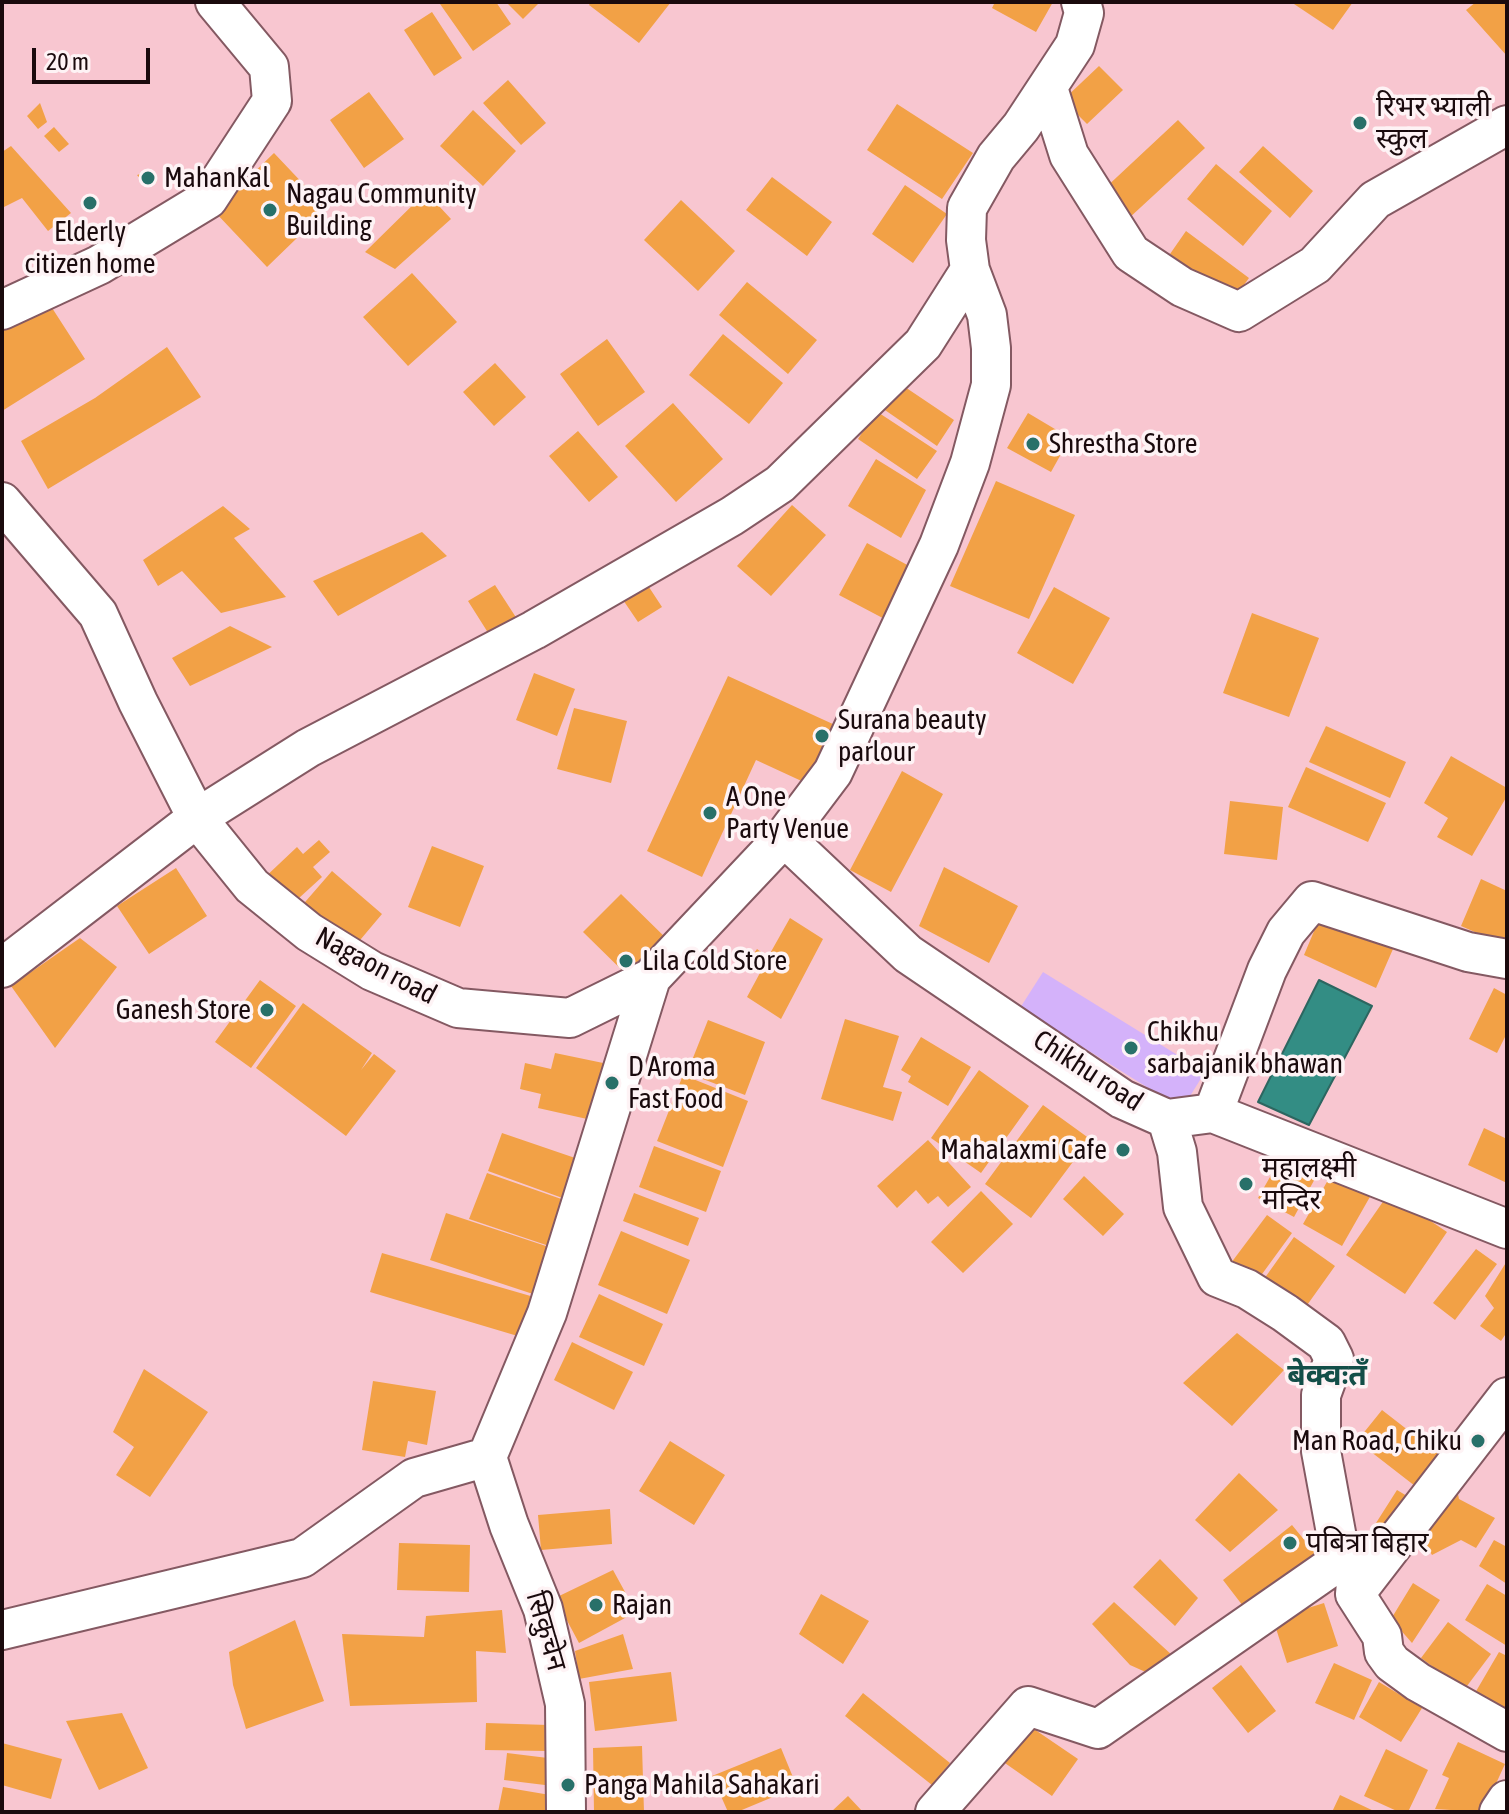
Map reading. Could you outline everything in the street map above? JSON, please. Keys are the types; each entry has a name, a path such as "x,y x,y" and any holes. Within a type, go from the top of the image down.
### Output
{"street":[{"path":"2,310 99,265 208,199 272,101 269,67 215,2"},
{"path":"2,1630 302,1558 414,1478 487,1457 547,1313 651,978 784,837 833,772 939,545 970,463 991,385 987,315 970,270 966,240 967,208 996,157 1048,88 1075,45 1084,13 1081,2"},
{"path":"1048,88 1069,155 1131,253 1182,287 1239,312 1315,265 1375,200 1507,125"},
{"path":"2,968 197,818 332,734 534,630 732,516 780,484 923,344 970,270"},
{"name":"Nagaon road","path":"2,502 98,614 138,702 197,818 252,886 309,932 372,971 458,1008 570,1018 651,978"},
{"name":"Chikhu road","path":"784,837 908,954 1122,1099 1167,1119 1213,1113"},
{"path":"1507,959 1468,952 1312,901 1286,932 1267,970 1213,1113 1507,1229"},
{"path":"1167,1119 1177,1152 1183,1207 1217,1277 1247,1289 1285,1313 1326,1343 1334,1359 1321,1395 1321,1451 1348,1577 1382,1636 1384,1652 1392,1663 1418,1682 1507,1732"},
{"path":"935,1812 1028,1706 1098,1729 1348,1577 1507,1397"},
{"name":"सिकुचेन","path":"487,1457 509,1525 543,1609 565,1704 566,1812"},
{"path":"1499,1812 1507,1800"}],"shaded area":[{"path":"1043,972 1205,1072 1182,1109 1020,1008"}],"water":[{"path":"1319,980 1372,1006 1309,1125 1258,1102"}],"building":[{"path":"496,2 511,24 473,51 440,4"},
{"path":"506,2 540,2 523,19"},
{"path":"591,2 671,2 639,43 589,5"},
{"path":"995,2 1053,2 1036,32 992,8"},
{"path":"1291,2 1353,2 1333,30"},
{"path":"1476,2 1507,2 1507,56 1466,10"},
{"path":"432,12 462,58 434,76 404,30"},
{"path":"1099,66 1123,90 1087,124 1063,100"},
{"path":"508,80 546,123 521,145 483,103"},
{"path":"369,92 404,139 364,168 330,120"},
{"path":"40,103 47,122 38,129 27,116"},
{"path":"897,104 973,153 942,199 867,150"},
{"path":"473,110 516,151 483,186 440,146"},
{"path":"1178,120 1205,148 1128,219 1102,191"},
{"path":"54,127 69,144 59,152 44,136"},
{"path":"11,146 71,213 48,231 22,198 2,208 2,152"},
{"path":"1263,146 1313,191 1290,218 1239,172"},
{"name":"Nagau Community Building","path":"274,153 327,209 267,267 214,211"},
{"path":"1216,164 1272,211 1243,246 1187,199"},
{"name":"MahanKal","path":"152,170 157,182 147,187 137,175"},
{"path":"772,177 832,222 807,256 746,210"},
{"path":"905,185 947,214 913,263 872,234"},
{"path":"426,192 451,219 395,269 365,252"},
{"path":"681,200 735,251 698,291 644,240"},
{"path":"1186,231 1249,278 1232,301 1170,254"},
{"path":"412,273 457,322 408,366 363,317"},
{"path":"747,282 817,340 788,374 719,315"},
{"path":"45,297 85,359 2,411 2,324"},
{"path":"723,334 783,383 749,424 689,375"},
{"path":"607,339 645,392 598,426 560,374"},
{"path":"167,347 201,397 48,489 21,441 95,398"},
{"path":"495,363 526,397 494,426 463,392"},
{"path":"899,383 954,420 937,446 882,408"},
{"path":"673,403 723,459 676,502 625,446"},
{"path":"876,411 937,451 917,479 858,439"},
{"path":"1028,413 1070,438 1051,472 1007,448"},
{"path":"578,431 618,477 589,502 549,456"},
{"path":"876,459 926,490 901,538 848,506"},
{"path":"996,481 1075,515 1029,619 950,586"},
{"path":"792,505 826,535 771,596 737,566"},
{"path":"223,506 250,529 234,538 286,597 221,613 182,571 158,586 143,560"},
{"path":"422,532 447,556 338,616 313,581"},
{"path":"867,543 922,573 894,624 839,595"},
{"path":"643,578 662,607 638,622 619,594"},
{"path":"495,585 519,622 492,639 468,601"},
{"path":"1054,587 1110,618 1073,684 1017,653"},
{"path":"1252,613 1319,638 1289,717 1223,693"},
{"path":"230,626 272,647 190,686 172,658"},
{"path":"534,673 575,689 557,736 516,720"},
{"path":"728,676 835,725 808,784 756,760 702,877 647,851"},
{"path":"574,708 627,721 611,783 557,769"},
{"path":"1326,726 1406,762 1390,798 1309,762"},
{"path":"1451,756 1507,788 1507,796 1472,856 1437,837 1448,818 1424,803"},
{"path":"1306,767 1386,803 1368,842 1288,807"},
{"path":"902,771 943,794 891,892 850,870"},
{"path":"1230,801 1283,807 1277,860 1224,854"},
{"path":"319,840 330,852 313,867 322,877 287,909 261,881 297,847 303,854"},
{"path":"432,846 484,866 460,927 408,907"},
{"path":"944,867 1018,906 989,963 919,926"},
{"path":"176,868 207,916 149,954 117,906"},
{"path":"332,871 382,914 350,952 299,909"},
{"path":"1481,879 1507,891 1507,946 1461,926"},
{"path":"621,894 672,944 634,982 583,932"},
{"path":"1320,917 1393,949 1376,988 1304,955"},
{"path":"790,918 823,939 781,1019 747,997 761,971 748,962 757,949 768,957"},
{"path":"80,938 117,967 55,1048 11,986"},
{"path":"260,980 296,1006 251,1068 215,1042"},
{"path":"1494,988 1507,995 1507,1033 1497,1053 1469,1039"},
{"path":"303,1003 372,1053 361,1070 374,1054 396,1071 346,1136 256,1068"},
{"path":"845,1019 899,1036 883,1087 902,1092 893,1121 821,1099"},
{"path":"708,1020 765,1042 745,1095 687,1073"},
{"path":"921,1037 971,1067 948,1106 908,1082 911,1076 901,1070"},
{"path":"555,1053 608,1064 596,1121 538,1108 541,1094 520,1089 525,1063 551,1069"},
{"path":"979,1070 1029,1106 981,1173 931,1138"},
{"path":"683,1075 748,1101 723,1167 657,1141"},
{"path":"1043,1105 1090,1139 1031,1218 985,1184"},
{"path":"1484,1128 1507,1139 1507,1183 1468,1165"},
{"path":"502,1133 581,1160 568,1200 488,1171"},
{"path":"928,1140 971,1187 948,1207 938,1196 928,1204 916,1190 897,1208 877,1186"},
{"path":"654,1146 721,1171 706,1212 639,1187"},
{"path":"1282,1156 1317,1175 1294,1217 1258,1198"},
{"path":"487,1173 567,1201 552,1247 469,1219"},
{"path":"1332,1173 1371,1195 1342,1246 1303,1224"},
{"path":"1084,1176 1124,1214 1103,1236 1063,1199"},
{"path":"981,1191 1013,1224 963,1273 931,1242"},
{"path":"634,1193 699,1218 688,1246 623,1221"},
{"path":"1389,1193 1447,1232 1405,1294 1346,1255"},
{"path":"446,1213 552,1248 536,1295 430,1260"},
{"path":"1267,1215 1292,1233 1257,1281 1231,1263"},
{"path":"621,1231 690,1260 667,1314 598,1285"},
{"path":"1294,1237 1335,1266 1305,1308 1264,1279"},
{"path":"1476,1249 1497,1264 1455,1320 1433,1303"},
{"path":"382,1253 534,1297 521,1337 370,1292"},
{"path":"1507,1261 1507,1332 1501,1341 1480,1326 1494,1308 1485,1296"},
{"path":"599,1294 663,1324 644,1366 579,1337"},
{"path":"1237,1333 1284,1370 1232,1426 1183,1383"},
{"path":"572,1342 633,1372 614,1410 554,1380"},
{"path":"144,1369 208,1412 150,1497 116,1475 134,1447 113,1432"},
{"path":"373,1381 436,1391 427,1445 408,1441 405,1457 362,1450"},
{"path":"1382,1410 1440,1455 1415,1486 1357,1441"},
{"path":"670,1441 725,1475 694,1525 639,1491"},
{"path":"1239,1473 1278,1510 1230,1552 1195,1520"},
{"path":"1397,1490 1422,1505 1393,1549 1369,1534"},
{"path":"1458,1494 1459,1499 1495,1518 1476,1548 1461,1540 1432,1555 1417,1529"},
{"path":"610,1509 612,1544 541,1550 538,1515"},
{"path":"1292,1525 1315,1553 1243,1606 1223,1580"},
{"path":"1494,1540 1507,1547 1507,1584 1479,1566"},
{"path":"399,1543 470,1545 469,1592 397,1590"},
{"path":"1160,1559 1198,1598 1175,1626 1133,1587"},
{"name":"Rajan","path":"613,1570 636,1612 579,1643 555,1598"},
{"path":"1413,1583 1440,1600 1412,1643 1391,1619"},
{"path":"1487,1584 1507,1596 1507,1646 1465,1620"},
{"path":"821,1594 869,1621 843,1664 799,1634"},
{"path":"1114,1602 1173,1656 1150,1674 1130,1665 1092,1624"},
{"path":"1324,1603 1338,1646 1287,1663 1273,1619"},
{"path":"502,1610 506,1653 476,1651 477,1702 350,1706 342,1634 424,1637 426,1616"},
{"path":"295,1620 324,1701 246,1729 233,1685 229,1652"},
{"path":"1448,1622 1491,1654 1464,1690 1421,1658"},
{"path":"623,1634 633,1669 579,1679 575,1651"},
{"path":"1499,1652 1507,1656 1506,1712 1475,1693"},
{"path":"1334,1663 1372,1680 1354,1720 1315,1703"},
{"path":"1241,1665 1276,1711 1248,1733 1212,1688"},
{"path":"671,1672 677,1721 595,1731 589,1682"},
{"path":"1379,1682 1422,1708 1401,1742 1359,1717"},
{"path":"863,1693 950,1763 932,1785 845,1716"},
{"path":"122,1713 148,1768 99,1790 66,1721"},
{"path":"486,1723 548,1725 548,1751 485,1750"},
{"path":"1028,1725 1078,1759 1052,1796 1002,1761"},
{"path":"1458,1742 1505,1764 1483,1812 1435,1809 1449,1778 1442,1775"},
{"path":"2,1743 62,1759 51,1799 2,1785"},
{"path":"642,1746 644,1812 594,1812 593,1748"},
{"path":"781,1748 797,1787 737,1812 728,1812 712,1776"},
{"path":"1386,1749 1428,1770 1408,1812 1399,1812 1364,1796"},
{"path":"507,1753 556,1759 553,1786 504,1780"},
{"path":"503,1787 556,1796 553,1812 498,1812"},
{"path":"1340,1795 1376,1812 1332,1812"},
{"path":"848,1796 863,1812 831,1812"}],"place":[{"name":"रिभर भ्याली स्कुल","path":"1360,123"},
{"name":"MahanKal","path":"148,178"},
{"name":"Elderly citizen home","path":"90,203"},
{"name":"Nagau Community Building","path":"270,210"},
{"name":"Shrestha Store","path":"1033,444"},
{"name":"Surana beauty parlour","path":"822,736"},
{"name":"A One Party Venue","path":"710,813"},
{"name":"Lila Cold Store","path":"626,961"},
{"name":"Ganesh Store","path":"267,1010"},
{"name":"Chikhu sarbajanik bhawan","path":"1131,1048"},
{"name":"D Aroma Fast Food","path":"612,1083"},
{"name":"Mahalaxmi Cafe","path":"1123,1150"},
{"name":"महालक्ष्मी मन्दिर","path":"1246,1184"},
{"name":"Man Road, Chiku","path":"1478,1441"},
{"name":"पबित्रा बिहार","path":"1290,1543"},
{"name":"Rajan","path":"596,1605"},
{"name":"Panga Mahila Sahakari","path":"568,1785"}],"district":[{"name":"बेक्वःतँ","path":"1327,1376"}]}
